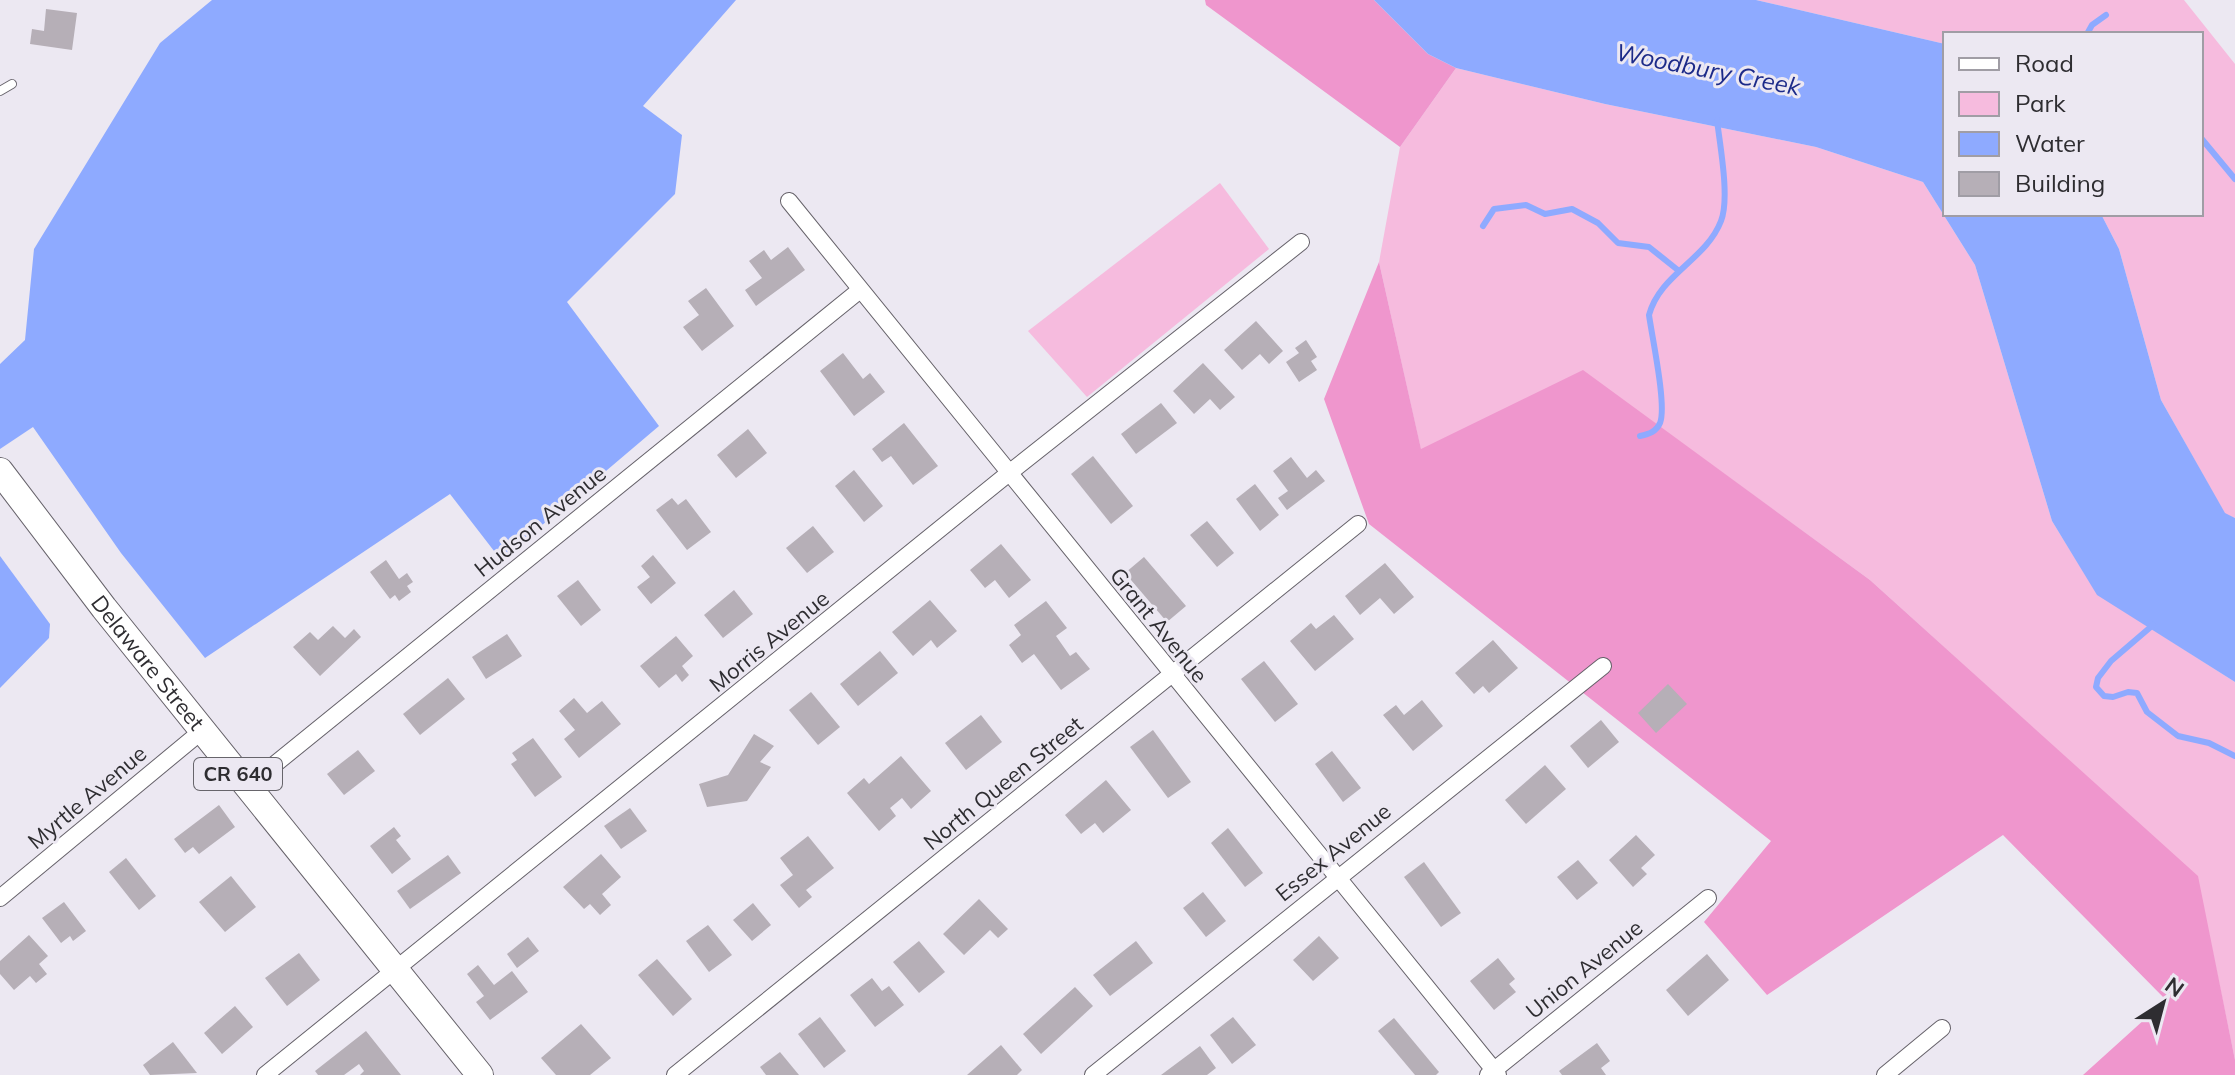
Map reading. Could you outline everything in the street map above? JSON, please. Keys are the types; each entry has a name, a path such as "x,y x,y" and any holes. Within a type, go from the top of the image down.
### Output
{"main road":[{"name":"Delaware Street","path":"0,471 480,1075"}],"street":[{"name":"Grant Avenue","path":"789,201 1493,1073"},
{"name":"Morris Avenue","path":"265,1075 1009,473 1301,242"},
{"name":"Hudson Avenue","path":"248,786 860,290"},
{"name":"North Queen Street","path":"675,1075 1358,524"},
{"name":"Essex Avenue","path":"1093,1075 1337,876 1603,666"},
{"name":"Myrtle Avenue","path":"0,898 203,730"},
{"name":"Union Avenue","path":"1493,1073 1708,898"},
{"path":"1885,1075 1942,1028"}],"lane":[{"path":"0,91 12,84"}],"green space":[{"path":"1756,0 2184,0 2235,64 2235,518 2225,514 2161,400 2119,249 2102,216 2203,216 2203,32 1943,32 1943,44"},
{"path":"1456,68 1605,104 1816,147 1923,182 1975,265 2052,521 2097,594 2235,682 2235,1060 2197,876 1870,580 1583,371 1421,450 1379,262 1400,147"},
{"path":"1220,183 1269,249 1087,397 1028,331"}],"shaded area":[{"path":"1205,0 1374,0 1428,54 1456,68 1400,147 1206,5"},
{"path":"1379,262 1421,449 1583,370 1870,580 2198,876 2235,1060 2235,1075 2083,1075 2166,1000 2003,835 1767,995 1704,922 1771,841 1369,524 1324,399"}],"water":[{"path":"212,0 736,0 643,106 682,135 675,194 567,302 659,426 501,560 450,494 205,658 121,553 33,427 0,449 0,364 25,340 34,249 160,43"},
{"name":"Woodbury Creek","path":"1374,0 1756,0 1943,44 1943,214 1923,182 1816,147 1605,104 1456,68 1428,54"},
{"path":"1944,216 2102,216 2119,249 2161,400 2225,513 2235,518 2235,682 2097,595 2052,521 1975,265"},
{"path":"0,556 50,624 49,638 0,688"}],"building":[{"path":"46,9 77,13 72,50 30,44 32,29 44,31"},
{"path":"788,247 805,270 756,306 745,290 762,278 749,261 764,250 771,260"},
{"path":"706,288 734,326 702,351 683,327 699,315 688,301"},
{"path":"1256,321 1283,351 1269,364 1260,354 1242,370 1224,350"},
{"path":"1306,340 1317,357 1311,361 1317,370 1299,382 1286,362 1299,353 1295,348"},
{"path":"843,353 863,379 870,373 885,392 854,416 820,371"},
{"path":"1203,363 1235,397 1220,410 1210,399 1194,414 1173,391"},
{"path":"1161,403 1177,423 1136,454 1121,434"},
{"path":"904,423 938,466 913,485 891,456 882,462 872,449"},
{"path":"748,429 767,453 736,478 717,455"},
{"path":"1093,456 1133,506 1111,524 1071,474"},
{"path":"1291,457 1307,478 1316,470 1325,481 1287,510 1278,498 1288,491 1273,471"},
{"path":"854,470 883,506 864,522 835,486"},
{"path":"1255,484 1279,515 1260,531 1236,499"},
{"path":"672,498 678,505 686,499 711,532 687,550 656,510"},
{"path":"1207,521 1234,553 1217,567 1190,535"},
{"path":"813,526 834,552 807,573 786,548"},
{"path":"1001,544 1031,580 1009,598 995,580 985,588 970,570"},
{"path":"653,555 676,583 651,604 637,587 650,577 641,566"},
{"path":"1144,557 1186,606 1167,622 1125,573"},
{"path":"386,560 399,579 407,573 413,582 407,586 411,592 399,601 395,595 390,599 370,572"},
{"path":"1385,563 1414,597 1394,614 1380,598 1360,615 1345,596"},
{"path":"578,580 601,610 581,626 557,596"},
{"path":"734,590 753,614 723,638 704,615"},
{"path":"930,600 957,631 937,648 931,640 913,656 892,632"},
{"path":"1046,601 1067,628 1056,636 1070,656 1076,652 1090,669 1061,690 1034,654 1022,663 1009,645 1021,635 1014,625"},
{"path":"1334,615 1354,639 1315,671 1290,641 1311,623 1316,629"},
{"path":"333,626 345,638 354,629 361,637 320,676 293,647 310,632 318,640"},
{"path":"507,634 522,656 486,679 472,657"},
{"path":"676,636 693,656 682,666 689,675 682,682 676,674 659,688 640,666"},
{"path":"1493,640 1518,668 1489,693 1483,686 1474,694 1455,673"},
{"path":"880,651 898,673 858,706 840,684"},
{"path":"1264,661 1298,704 1275,722 1241,679"},
{"path":"448,678 465,699 420,735 403,714"},
{"path":"1668,684 1687,704 1656,733 1638,713"},
{"path":"811,692 840,727 818,745 789,710"},
{"path":"574,698 587,713 602,701 621,724 579,758 564,739 575,730 559,711"},
{"path":"1422,700 1443,726 1413,751 1383,715 1396,705 1404,715"},
{"path":"981,715 1002,742 966,770 945,743"},
{"path":"1601,720 1619,742 1588,768 1570,746"},
{"path":"1153,730 1191,782 1168,798 1130,747"},
{"path":"754,734 774,746 760,762 771,767 747,801 707,807 699,784 728,775"},
{"path":"533,738 562,777 535,797 511,764 517,760 512,753"},
{"path":"358,750 375,771 344,795 327,774"},
{"path":"1332,751 1361,788 1343,802 1315,764"},
{"path":"901,756 931,791 911,809 902,798 890,808 896,816 879,831 847,793 864,778 869,784"},
{"path":"1545,765 1566,789 1526,824 1505,800"},
{"path":"1106,780 1131,810 1103,833 1095,823 1081,834 1065,815"},
{"path":"219,805 235,827 199,854 193,847 185,853 174,839"},
{"path":"630,808 647,831 621,849 604,826"},
{"path":"394,827 401,836 396,840 411,859 392,874 370,846"},
{"path":"1228,828 1263,873 1245,887 1211,843"},
{"path":"1636,835 1655,855 1641,868 1647,874 1633,887 1609,860"},
{"path":"808,836 834,868 806,890 812,897 799,908 780,885 793,875 780,858"},
{"path":"601,854 621,877 602,894 611,905 600,915 590,904 584,909 563,887"},
{"path":"448,855 461,873 410,909 397,891"},
{"path":"126,858 156,896 139,910 109,872"},
{"path":"1578,860 1598,883 1577,900 1557,877"},
{"path":"1424,862 1461,913 1441,927 1404,877"},
{"path":"231,876 256,907 225,932 199,902"},
{"path":"1203,892 1226,921 1206,937 1183,908"},
{"path":"979,899 1008,929 998,938 990,930 964,955 943,934"},
{"path":"64,902 86,931 73,941 70,936 61,943 42,918"},
{"path":"753,903 771,925 752,941 733,920"},
{"path":"708,925 732,955 709,972 686,941"},
{"path":"29,935 48,956 39,964 47,974 36,983 30,976 14,990 0,974 0,961"},
{"path":"1319,936 1339,958 1313,981 1293,960"},
{"path":"528,937 539,951 517,968 507,954"},
{"path":"919,941 945,972 919,993 893,962"},
{"path":"1136,941 1153,963 1110,996 1093,975"},
{"path":"299,953 320,980 287,1006 265,978"},
{"path":"1707,954 1729,980 1688,1016 1666,990"},
{"path":"1498,958 1515,979 1509,984 1516,992 1494,1010 1470,981"},
{"path":"657,959 692,999 673,1016 638,975"},
{"path":"478,965 494,985 512,971 528,992 490,1020 476,1002 484,996 467,974"},
{"path":"872,978 882,991 889,986 904,1005 875,1027 850,995"},
{"path":"1075,987 1093,1006 1041,1054 1023,1034"},
{"path":"235,1006 253,1027 222,1054 204,1033"},
{"path":"820,1017 846,1051 824,1068 798,1034"},
{"path":"1233,1017 1256,1045 1232,1064 1210,1035"},
{"path":"1394,1018 1439,1072 1436,1075 1415,1075 1378,1031"},
{"path":"581,1024 611,1058 590,1075 556,1075 541,1058"},
{"path":"366,1031 401,1075 360,1075 364,1071 359,1064 344,1075 318,1075 315,1071"},
{"path":"173,1042 197,1073 150,1075 143,1065"},
{"path":"1597,1043 1610,1061 1601,1068 1606,1075 1562,1075 1559,1071"},
{"path":"1001,1045 1022,1070 1017,1075 967,1075"},
{"path":"1200,1046 1216,1068 1207,1075 1161,1075"},
{"path":"780,1052 799,1075 766,1075 760,1067"}],"waterway":[{"path":"2088,32 2106,15"},
{"path":"1640,436 1656,429 1662,414 1649,315 1663,288 1714,235 1724,211 1724,172 1717,120"},
{"path":"2203,140 2235,179"},
{"path":"1483,226 1494,209 1526,205 1545,214 1572,209 1598,223 1618,243 1649,247 1679,271"},
{"path":"2153,625 2111,661 2098,678 2096,687 2104,696 2137,693 2147,712 2178,736 2209,743 2235,756"}]}
